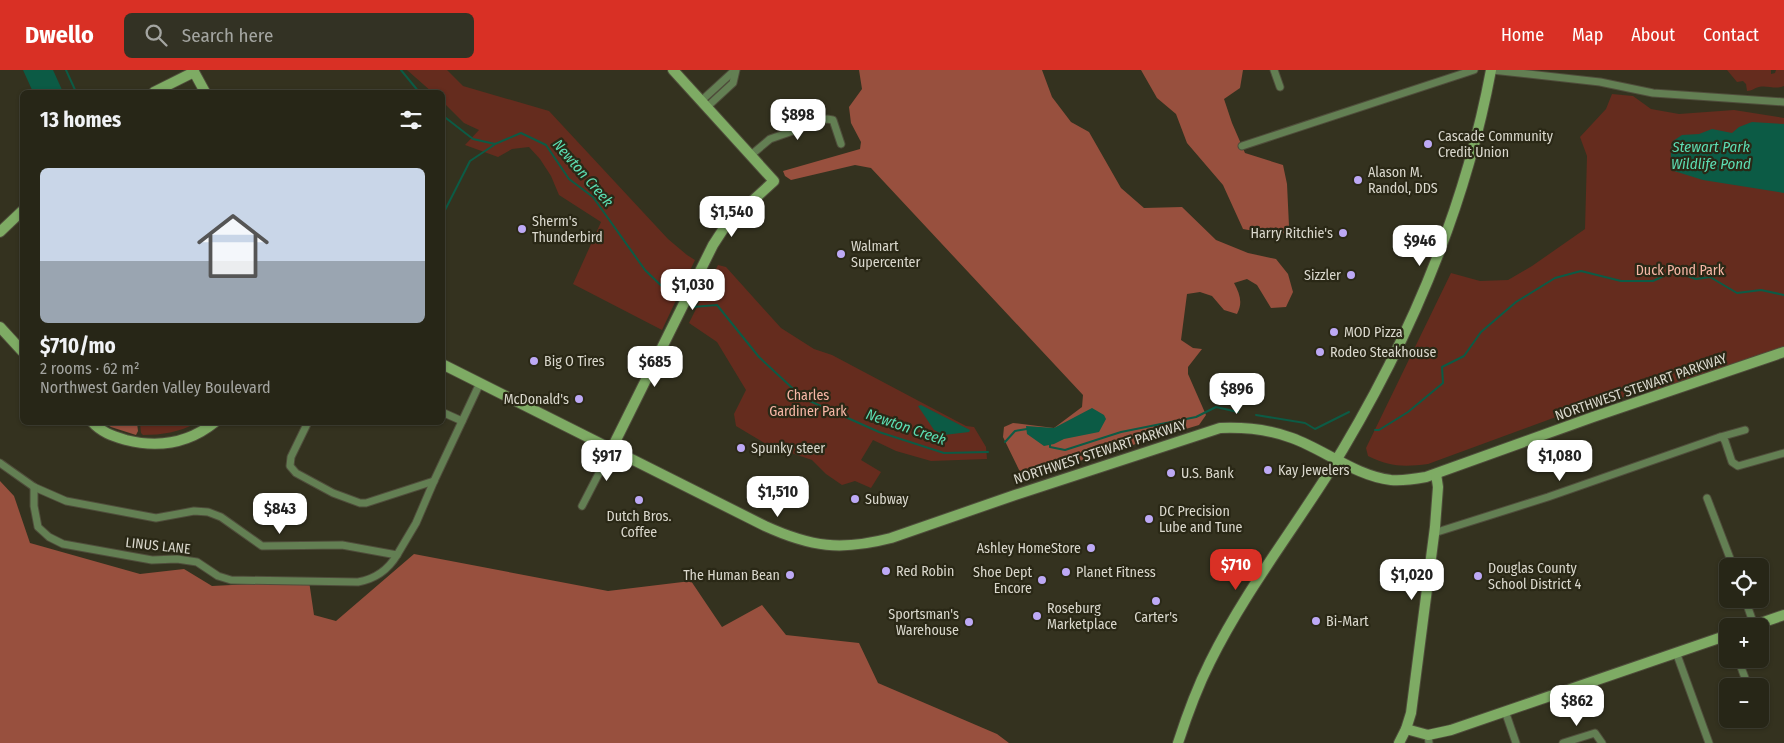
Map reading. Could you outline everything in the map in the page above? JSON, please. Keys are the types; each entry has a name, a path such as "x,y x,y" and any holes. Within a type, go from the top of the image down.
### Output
{"main road":[{"path":"612,448 713,244 726,225 774,181 673,70"},
{"path":"1178,743 1198,687 1227,631 1361,417 1400,343 1426,287 1449,225 1469,160 1492,70"},
{"path":"158,90 194,71 204,90"},
{"path":"0,232 20,213"},
{"path":"0,328 20,349"},
{"name":"NORTHWEST STEWART PARKWAY","path":"445,366 774,530 807,542 833,546 874,543 891,538 1220,428 1248,428 1274,432 1293,438 1366,474 1392,480 1416,479 1436,474 1593,417 1784,352"},
{"path":"96,425 110,435 143,444 183,440 210,425"},
{"path":"1399,743 1411,713 1434,533 1438,487 1436,474"},
{"path":"1769,620 1784,615"},
{"path":"1406,729 1429,739 1504,711 1719,637"}],"street":[{"path":"704,104 733,83 736,70"},
{"path":"1274,70 1280,87"},
{"path":"1242,146 1474,70"},
{"path":"1492,70 1600,82 1654,93 1784,102"},
{"path":"750,155 770,139 827,118 833,120 841,144"},
{"path":"0,463 34,487 66,501 141,516 161,518 194,511 208,512 221,517 262,546 342,545 397,555 416,522 480,383"},
{"path":"445,413 462,420"},
{"path":"307,425 291,457 290,466 296,474 332,493 354,502 366,503 434,481"},
{"path":"1434,533 1548,497 1691,446 1744,430"},
{"path":"1720,437 1725,441 1732,462 1738,466 1784,453"},
{"path":"582,506 612,448"},
{"name":"LINUS LANE","path":"34,487 34,506 38,527 49,537 63,544 152,560 177,559 197,562 218,576 231,580 358,582 369,580 381,573 391,565 397,555"},
{"path":"1707,498 1730,558"},
{"path":"1676,652 1709,743"},
{"path":"1504,711 1516,743"},
{"path":"1563,743 1595,733 1602,743"}],"green space":[{"path":"407,70 447,70 463,86 549,111 668,239 695,260 662,330 573,284 601,222 559,195 551,176 540,159 529,147 512,149 498,157 465,145 479,130 464,123 445,104 445,90 430,90"},
{"path":"1727,70 1771,70 1771,74 1775,73 1776,70 1784,70 1784,86 1778,88 1757,87 1747,91 1746,84 1743,81 1737,82"},
{"name":"Duck Pond Park","path":"1612,94 1633,96 1651,109 1679,114 1734,110 1784,118 1784,347 1658,389 1586,406 1428,464 1397,465 1368,456 1366,448 1451,273 1480,281 1508,280 1532,266 1585,229 1587,156 1580,137 1606,109"},
{"name":"Charles Gardiner Park","path":"718,265 726,267 781,328 814,349 832,355 966,426 974,427 986,447 987,459 931,461 896,451 873,440 861,460 881,472 871,488 855,481 842,485 826,474 812,460 768,445 736,426 734,414 746,390 717,342 689,323"},
{"path":"140,425 193,425 170,432 143,435"}],"shaded area":[{"path":"859,70 1042,70 1052,97 1071,122 1089,132 1121,188 1144,208 1182,207 1216,240 1248,253 1276,259 1288,274 1293,292 1286,307 1271,308 1257,285 1247,279 1234,283 1240,298 1237,314 1224,310 1212,296 1200,292 1187,294 1181,340 1193,348 1202,349 1188,367 1188,374 1206,415 1199,425 1023,478 1003,437 1004,427 1013,423 1054,428 1082,407 1083,395 871,168 855,165 791,180 785,176 783,171 860,149 861,142 851,123 849,107 862,89"},
{"path":"1141,70 1243,70 1240,88 1224,99 1245,153 1283,165 1287,184 1289,226 1281,236 1243,229 1223,185 1187,143 1176,114 1157,98"},
{"path":"108,425 137,425 138,431 136,435"},
{"path":"0,481 14,496 30,543 140,574 184,569 212,586 309,581 314,615 336,621 414,554 608,591 691,581 722,627 762,605 786,635 859,643 878,683 997,734 1009,743 0,743"}],"water":[{"path":"23,70 53,70 62,90 32,90"},
{"name":"Stewart Park Wildlife Pond","path":"1752,122 1784,124 1784,193 1703,180 1674,171 1671,159 1672,145 1673,141 1682,135 1699,134 1712,129 1732,133 1739,127"},
{"path":"921,405 970,430 969,432 944,435 934,430 918,406"},
{"path":"1092,408 1104,415 1106,419 1099,432 1064,439 1044,446 1027,434 1026,426 1054,428"}],"waterway":[{"path":"66,70 75,90"},
{"name":"Newton Creek","path":"401,70 417,90"},
{"name":"Newton Creek","path":"445,117 473,139 495,144 521,133 546,145 569,179 593,197 645,270 674,298 680,301"},
{"path":"445,210 470,161 494,145"},
{"name":"Newton Creek","path":"1375,430 1379,430 1408,412 1443,383 1442,367 1464,356 1481,332 1516,302 1555,278 1581,271 1621,281 1653,281 1674,271 1696,279 1710,277 1737,293 1761,290 1784,295"},
{"name":"Newton Creek","path":"687,304 693,307 717,305 759,357 803,398 879,432 944,453 988,452"},
{"name":"Newton Creek","path":"1050,444 1050,447 1065,450 1121,432 1196,417 1216,407 1238,412"},
{"name":"Newton Creek","path":"1256,415 1305,423 1315,429 1349,412"},
{"name":"Newton Creek","path":"1005,442 1015,431 1027,429"}],"place":[{"name":"Cascade Community Credit Union","path":"1428,144"},
{"name":"Alason M. Randol, DDS","path":"1358,180"},
{"name":"Sherm's Thunderbird","path":"522,229"},
{"name":"Harry Ritchie's","path":"1343,233"},
{"name":"Walmart Supercenter","path":"841,254"},
{"name":"Sizzler","path":"1351,275"},
{"name":"MOD Pizza","path":"1334,332"},
{"name":"Rodeo Steakhouse","path":"1320,352"},
{"name":"Big O Tires","path":"534,361"},
{"name":"McDonald's","path":"579,399"},
{"name":"Spunky steer","path":"741,448"},
{"name":"Kay Jewelers","path":"1268,470"},
{"name":"U.S. Bank","path":"1171,473"},
{"name":"Subway","path":"855,499"},
{"name":"Dutch Bros. Coffee","path":"639,500"},
{"name":"DC Precision Lube and Tune","path":"1149,519"},
{"name":"Ashley HomeStore","path":"1091,548"},
{"name":"Red Robin","path":"886,571"},
{"name":"Planet Fitness","path":"1066,572"},
{"name":"The Human Bean","path":"790,575"},
{"name":"Douglas County School District 4","path":"1478,576"},
{"name":"Shoe Dept Encore","path":"1042,580"},
{"name":"Carter's","path":"1156,601"},
{"name":"Roseburg Marketplace","path":"1037,616"},
{"name":"Bi-Mart","path":"1316,621"},
{"name":"Sportsman's Warehouse","path":"969,622"}]}
